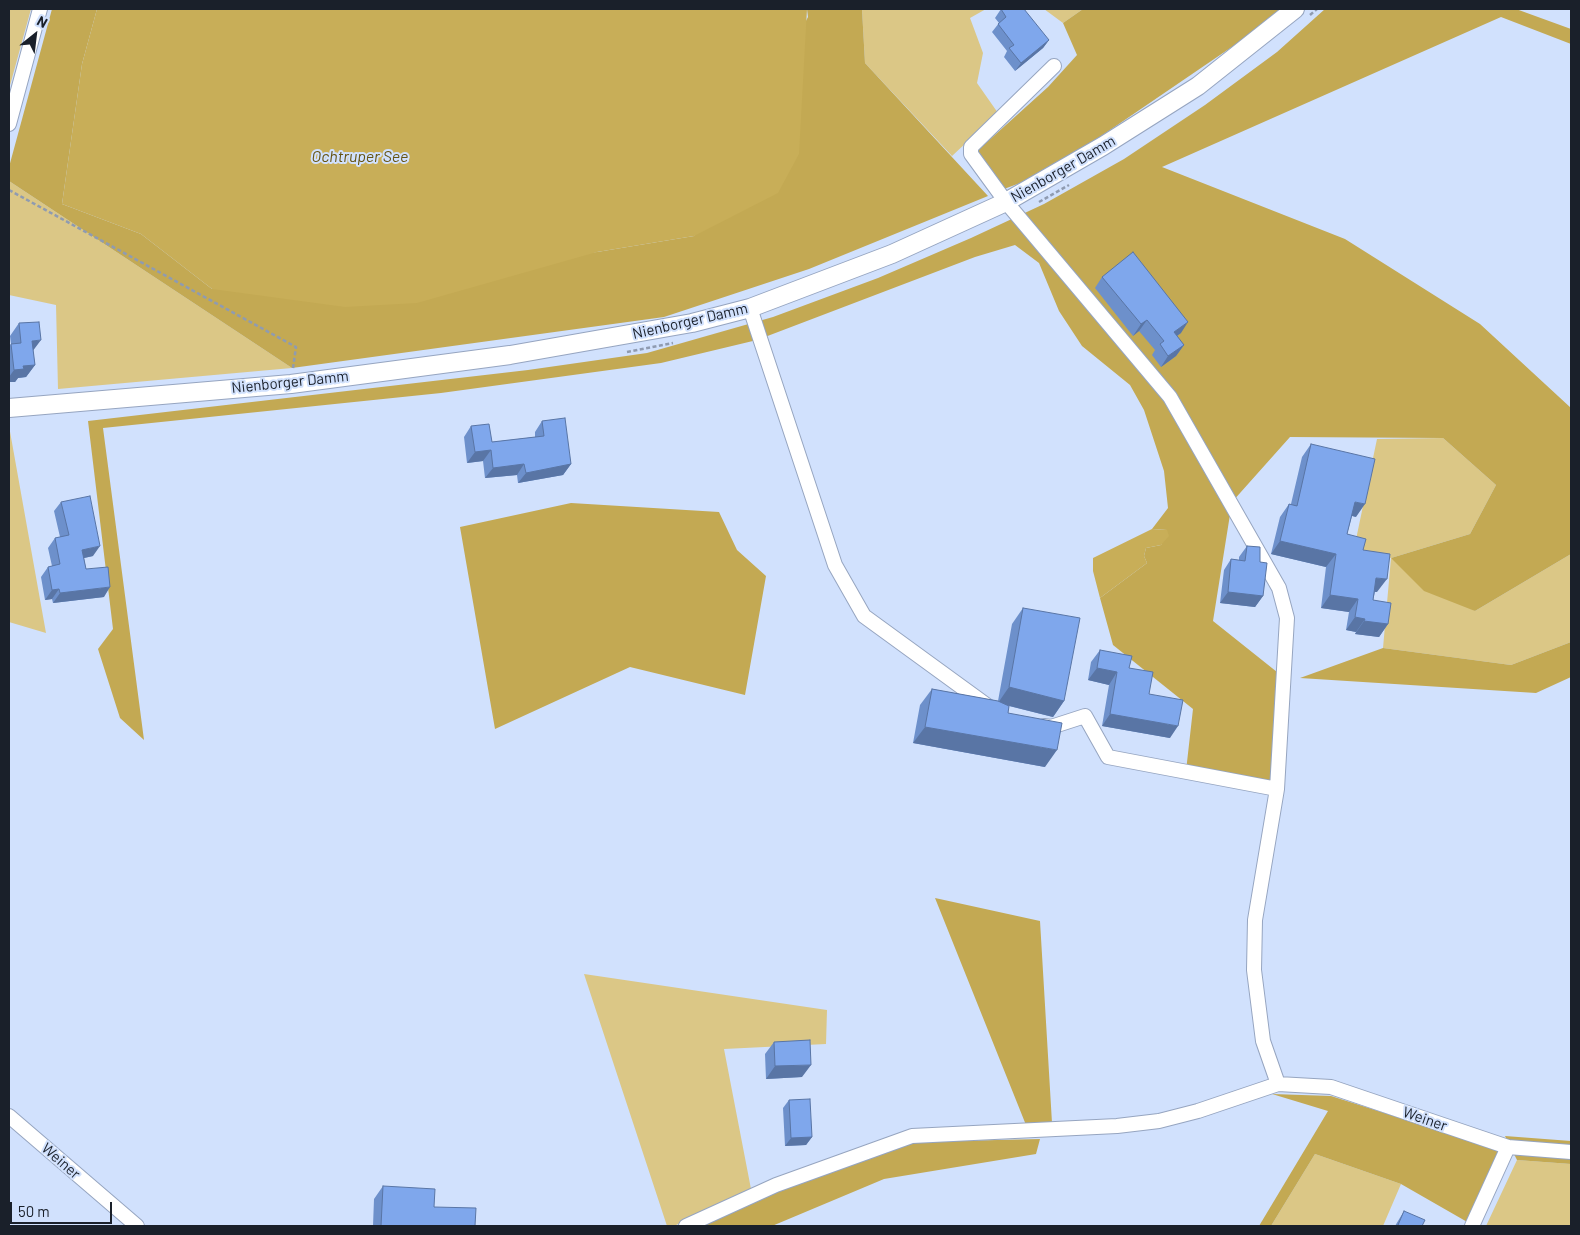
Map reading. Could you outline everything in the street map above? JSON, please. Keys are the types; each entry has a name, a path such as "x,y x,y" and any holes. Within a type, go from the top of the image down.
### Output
{"main road":[{"name":"Nienborger Damm","path":"9,408 290,384 510,355 692,323 750,308 1011,208 1103,146 1198,86 1300,14"}],"street":[{"path":"9,124 40,9"},
{"path":"686,1226 776,1185 912,1136 1118,1126 1159,1121 1198,1111 1278,1084 1263,1041 1254,970 1255,920 1277,790 1287,618 1279,588 1170,397 1011,208 971,154 971,147 1054,66"},
{"path":"750,308 835,565 864,616 996,713 1006,715"},
{"path":"1033,722 1051,727 1085,716 1108,757 1277,790"},
{"name":"Weiner","path":"1278,1084 1331,1088 1508,1148 1571,1152"},
{"name":"Weiner","path":"9,1116 137,1226"},
{"path":"1472,1226 1508,1148"}],"path":[{"path":"1300,14 1317,9"},
{"path":"1011,208 1050,197 1074,182"},
{"path":"9,190 296,347 290,384"},
{"path":"623,352 674,343"}],"shaded area":[{"path":"9,9 31,9 9,89"},
{"path":"52,9 97,9 82,64 62,204 141,234 212,289 597,252 694,236 808,17 807,9 862,9 865,63 988,196 809,269 664,317 292,368 9,181 9,167"},
{"path":"862,9 986,9 970,18 983,53 977,83 998,113 952,156 865,63"},
{"path":"1044,9 1083,9 1063,23"},
{"path":"1083,9 1280,9 1264,25 1047,173 1004,189 976,152 1048,87 1077,55 1063,23"},
{"path":"1325,9 1516,9 1571,29 1571,44 1501,17 1162,167 1345,239 1480,324 1571,408 1571,554 1475,611 1424,591 1391,558 1470,534 1496,485 1443,438 1290,437 1232,502 1213,621 1282,676 1270,784 1186,771 1193,709 1113,645 1100,598 1147,563 1144,556 1146,548 1161,545 1167,530 1152,529 1168,508 1164,471 1144,410 1130,385 1082,346 1059,311 1039,263 1015,245 975,257 757,340 661,363 441,393 103,428 144,740 120,718 98,649 113,629 88,421 528,370 647,353 773,317 878,278 1044,204 1124,159 1205,105 1277,52"},
{"path":"9,181 292,368 58,389 56,305 9,295"},
{"path":"9,426 46,633 9,622"},
{"path":"1443,438 1496,485 1470,534 1391,558 1354,549 1377,439"},
{"path":"571,503 719,512 737,550 766,576 745,695 630,667 495,729 460,527"},
{"path":"1571,554 1571,642 1511,665 1383,648 1391,558 1475,611"},
{"path":"1571,642 1571,677 1536,693 1300,678 1383,648 1511,665"},
{"path":"935,898 1040,921 1052,1123 1026,1125"},
{"path":"584,974 827,1010 826,1044 724,1049 751,1189 674,1226 667,1226"},
{"path":"1272,1094 1331,1096 1501,1150 1469,1223 1401,1184 1315,1154 1271,1226 1259,1226 1328,1111"},
{"path":"1505,1136 1571,1141 1571,1164 1517,1160"},
{"path":"1040,1139 1036,1154 884,1179 772,1226 698,1226 775,1191 913,1142"},
{"path":"1315,1154 1401,1184 1383,1226 1271,1226"},
{"path":"1517,1160 1571,1164 1571,1226 1486,1226"}],"water":[{"name":"Ochtruper See","path":"97,9 807,9 799,154 778,193 694,236 597,252 417,303 345,307 212,289 141,234 62,204 82,64"},
{"path":"1152,529 1167,530 1169,536 1161,545 1146,548 1144,556 1147,563 1100,598 1093,571 1093,558"}],"building":[{"path":"1001,9 1024,9 1049,40 1021,63 1009,48 1014,45 998,24 1006,17"},
{"path":"1133,252 1188,322 1174,332 1184,345 1168,356 1160,344 1164,341 1147,320 1141,324 1102,277"},
{"path":"39,322 41,340 32,341 35,365 23,366 24,369 14,370 11,344 21,343 19,323"},
{"path":"565,418 571,464 526,473 524,464 493,468 491,450 475,452 471,426 489,424 492,442 544,436 542,421"},
{"path":"1311,444 1375,459 1365,504 1355,502 1347,534 1366,539 1363,550 1390,554 1387,579 1376,578 1373,600 1391,603 1388,624 1364,621 1365,619 1355,617 1358,599 1330,595 1336,554 1280,541 1289,504 1297,506"},
{"path":"90,496 100,546 82,550 86,569 108,567 110,587 60,593 59,589 52,590 48,567 60,564 55,538 69,535 61,502"},
{"path":"1247,546 1260,547 1260,562 1267,563 1263,596 1228,592 1231,559 1245,561"},
{"path":"1023,608 1080,618 1064,701 1009,687"},
{"path":"1100,650 1132,656 1129,668 1153,672 1149,694 1183,700 1178,726 1110,714 1117,672 1097,668"},
{"path":"932,689 998,701 1009,706 1008,713 1062,723 1057,750 925,727"},
{"path":"810,1040 811,1065 775,1066 774,1042"},
{"path":"810,1099 812,1137 791,1138 789,1100"},
{"path":"383,1186 435,1189 434,1207 476,1208 475,1226 381,1226"},
{"path":"1404,1211 1425,1220 1422,1226 1398,1225"}]}
